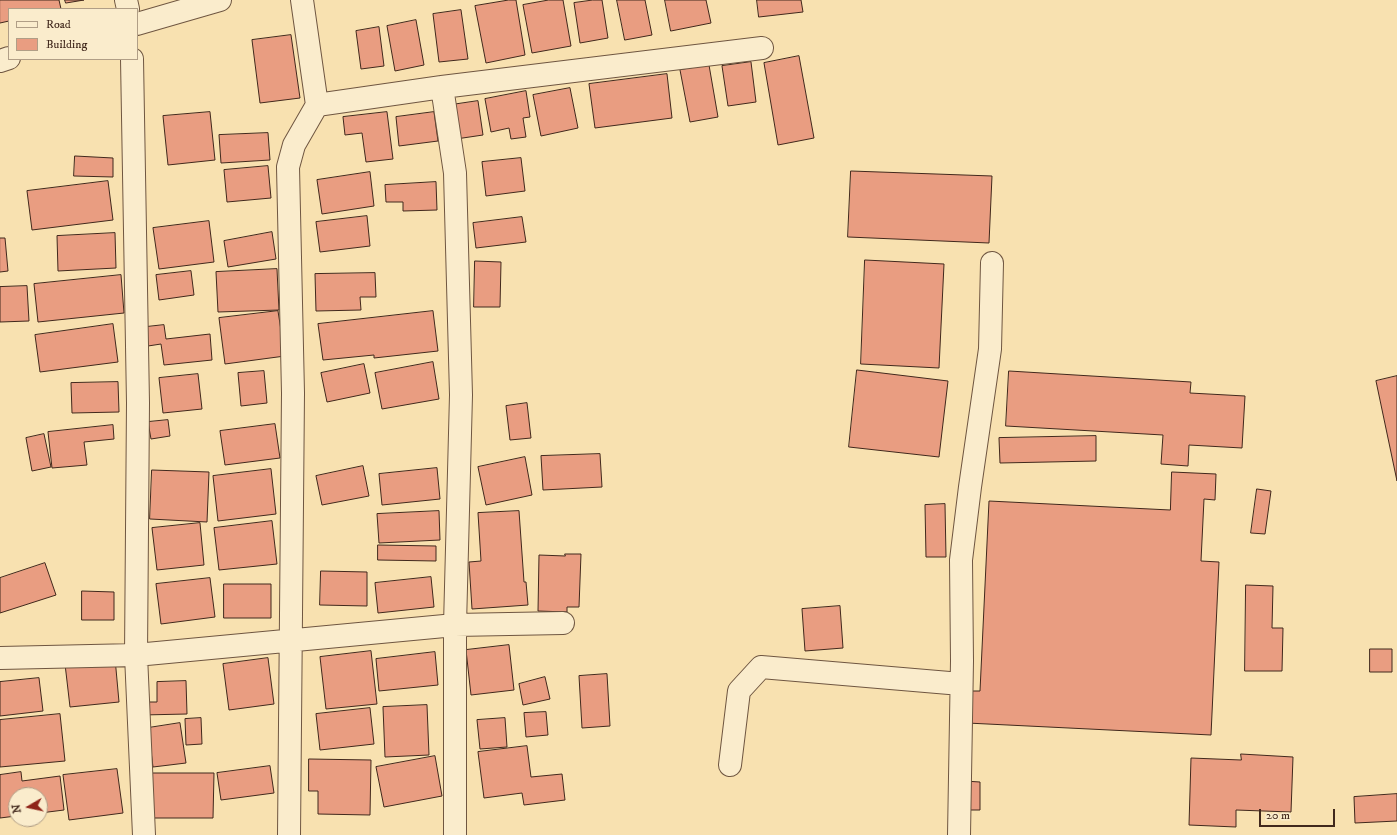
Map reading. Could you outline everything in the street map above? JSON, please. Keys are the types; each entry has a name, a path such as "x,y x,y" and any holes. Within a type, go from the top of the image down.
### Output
{"street":[{"path":"138,24 220,0"},
{"path":"290,835 293,393 288,167 294,144 317,105 302,0"},
{"path":"317,105 442,87 762,48"},
{"path":"132,60 138,403 136,655 144,835"},
{"path":"442,87 455,173 461,395 455,625 454,835"},
{"path":"959,835 961,560 990,349 992,263"},
{"path":"0,658 136,655 455,625 563,623"},
{"path":"730,765 738,691 761,668 961,684"}],"building":[{"path":"0,0 59,0 61,8 8,8 8,21 0,23"},
{"path":"65,0 84,0 66,3"},
{"path":"516,0 525,55 486,63 475,6"},
{"path":"549,0 563,0 571,46 532,53 523,5"},
{"path":"602,0 608,38 580,43 574,3"},
{"path":"617,0 645,0 652,35 625,40"},
{"path":"665,0 706,0 711,23 671,31"},
{"path":"757,0 801,0 803,12 759,17"},
{"path":"461,10 468,59 439,62 433,14"},
{"path":"416,20 424,65 395,71 387,26"},
{"path":"379,27 384,66 361,69 356,31"},
{"path":"291,35 300,98 260,103 252,40"},
{"path":"799,56 814,138 778,145 764,63"},
{"path":"751,62 756,102 728,106 722,66"},
{"path":"709,65 718,117 690,122 680,70"},
{"path":"667,74 672,118 595,128 589,84"},
{"path":"570,88 578,128 541,136 533,95"},
{"path":"526,91 530,117 523,118 526,137 511,139 509,128 491,132 485,99"},
{"path":"478,101 483,135 456,139 451,105"},
{"path":"210,112 215,160 168,165 163,116"},
{"path":"387,112 393,159 366,162 362,133 345,135 343,117"},
{"path":"434,112 438,141 399,146 396,117"},
{"path":"268,133 270,160 221,163 219,135"},
{"path":"75,156 113,158 113,177 74,176"},
{"path":"521,158 525,191 486,196 482,162"},
{"path":"268,166 271,198 227,202 224,170"},
{"path":"851,171 992,176 989,243 848,237"},
{"path":"370,172 374,206 322,214 317,180"},
{"path":"108,181 113,220 32,230 27,191"},
{"path":"436,182 437,210 403,211 403,202 386,202 385,185"},
{"path":"367,216 370,246 320,252 316,222"},
{"path":"522,217 526,242 476,248 473,223"},
{"path":"209,221 214,262 159,269 153,228"},
{"path":"272,232 276,259 228,267 224,241"},
{"path":"115,233 116,268 58,271 57,236"},
{"path":"0,238 5,238 8,271 0,272"},
{"path":"865,260 944,264 939,368 861,364"},
{"path":"475,261 501,262 500,307 474,307"},
{"path":"277,269 279,310 218,312 216,272"},
{"path":"191,271 194,295 159,300 156,275"},
{"path":"375,273 376,297 360,297 361,310 316,311 315,274"},
{"path":"121,275 124,313 38,322 34,284"},
{"path":"27,286 29,321 0,322 0,287"},
{"path":"278,311 285,356 225,364 219,318"},
{"path":"433,311 438,351 374,358 374,355 323,360 318,324"},
{"path":"113,324 118,362 40,372 35,335"},
{"path":"164,325 166,339 210,334 212,360 164,365 161,344 148,346 146,327"},
{"path":"433,362 439,399 382,409 375,373"},
{"path":"364,364 370,393 327,402 321,373"},
{"path":"857,370 948,381 939,457 849,447"},
{"path":"264,371 267,403 241,406 238,373"},
{"path":"1009,371 1191,382 1190,393 1245,396 1242,448 1189,445 1188,466 1161,464 1163,435 1006,426"},
{"path":"198,374 202,409 163,413 159,378"},
{"path":"1397,376 1397,481 1376,381"},
{"path":"118,382 119,412 72,413 71,383"},
{"path":"527,403 531,438 510,440 506,406"},
{"path":"168,420 170,436 151,439 148,422"},
{"path":"275,424 280,458 225,465 220,431"},
{"path":"113,425 114,439 84,442 87,465 52,468 48,432"},
{"path":"44,434 51,467 32,471 26,438"},
{"path":"1096,436 1096,461 1000,463 999,438"},
{"path":"600,454 602,487 543,490 541,456"},
{"path":"525,457 532,495 486,505 478,467"},
{"path":"363,466 369,496 322,505 316,476"},
{"path":"437,468 440,499 382,505 379,474"},
{"path":"271,469 276,514 218,521 213,476"},
{"path":"152,470 209,472 207,522 150,519"},
{"path":"1172,472 1216,474 1215,500 1204,499 1201,561 1219,562 1211,735 967,723 969,691 980,691 989,501 1170,510"},
{"path":"1257,489 1271,491 1265,534 1251,533"},
{"path":"945,504 946,557 926,557 925,505"},
{"path":"439,511 440,540 379,543 377,514"},
{"path":"519,511 524,582 526,582 528,605 472,609 469,562 481,561 478,513"},
{"path":"272,521 277,564 219,570 214,528"},
{"path":"200,523 204,565 157,570 152,528"},
{"path":"378,545 436,546 436,561 378,560"},
{"path":"565,554 581,554 579,607 567,607 567,612 538,611 539,555 565,556"},
{"path":"45,563 56,595 0,613 0,578"},
{"path":"321,571 367,572 367,606 320,605"},
{"path":"431,577 434,607 378,613 375,583"},
{"path":"210,578 215,617 161,624 156,584"},
{"path":"224,584 271,584 271,618 224,618"},
{"path":"1246,585 1273,586 1272,628 1283,628 1282,671 1245,671"},
{"path":"82,591 114,592 114,620 82,620"},
{"path":"840,606 843,648 805,651 802,609"},
{"path":"509,645 514,690 471,695 466,650"},
{"path":"1370,649 1392,649 1392,672 1370,672"},
{"path":"371,651 377,704 326,709 320,657"},
{"path":"435,652 438,685 379,691 376,659"},
{"path":"115,658 119,702 70,707 65,664"},
{"path":"268,658 274,704 229,710 223,664"},
{"path":"607,674 610,726 582,728 579,676"},
{"path":"545,677 550,699 523,705 519,684"},
{"path":"39,678 43,711 0,716 0,682"},
{"path":"186,681 187,714 142,715 141,702 157,702 157,682"},
{"path":"427,705 429,755 385,757 383,707"},
{"path":"370,708 374,744 320,750 316,714"},
{"path":"546,712 548,735 526,737 524,713"},
{"path":"60,714 65,761 0,767 0,720"},
{"path":"201,718 202,744 186,745 185,719"},
{"path":"505,718 507,747 480,749 477,720"},
{"path":"180,723 186,763 153,767 148,728"},
{"path":"527,746 531,777 562,774 565,800 524,805 522,793 484,798 478,752"},
{"path":"1241,754 1293,757 1291,812 1236,810 1236,827 1189,825 1191,758 1241,760"},
{"path":"435,756 442,796 384,807 376,767"},
{"path":"309,759 371,760 370,815 318,814 318,791 309,791"},
{"path":"270,766 274,793 221,800 217,773"},
{"path":"117,769 123,813 69,820 63,775"},
{"path":"21,772 22,781 60,776 64,810 48,812 48,787 8,787 8,817 0,818 0,775"},
{"path":"149,773 214,773 213,818 148,818"},
{"path":"964,781 980,782 980,810 963,810"},
{"path":"1397,794 1397,821 1355,823 1354,797"}]}
